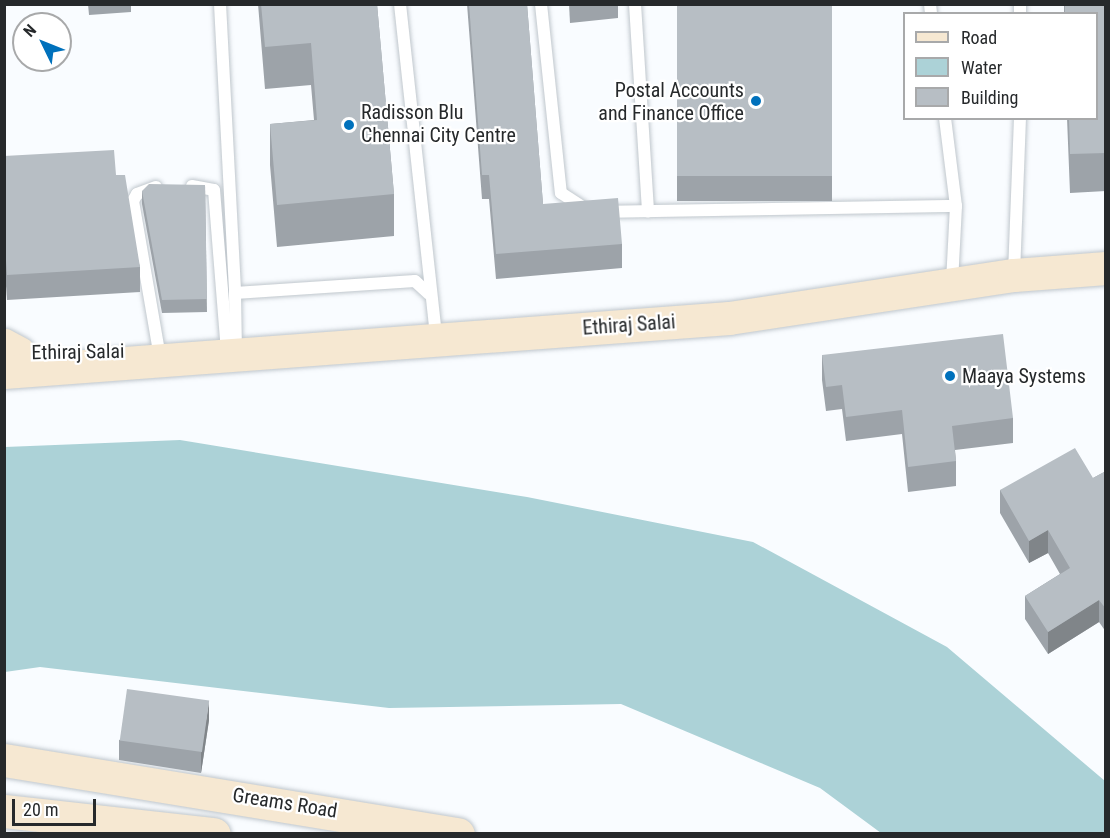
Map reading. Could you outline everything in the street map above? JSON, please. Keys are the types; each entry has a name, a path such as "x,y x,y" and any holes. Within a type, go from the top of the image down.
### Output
{"main road":[{"name":"Ethiraj Salai","path":"8,356 127,348 155,357 729,318 1014,275 1106,268"},
{"name":"Greams Road","path":"4,760 458,834"},
{"path":"4,811 214,834"}],"lane":[{"path":"220,4 235,293 232,352"},
{"path":"400,4 429,294 436,338"},
{"path":"541,4 561,193 577,206 597,212 956,206"},
{"path":"635,4 648,212"},
{"path":"945,120 956,206 951,284"},
{"path":"1014,275 1020,120"},
{"path":"155,357 133,201 148,187 214,190 232,352"},
{"path":"235,293 415,281 429,294"}],"water":[{"path":"180,440 527,497 753,542 947,647 1105,781 1105,833 881,833 820,788 621,704 389,708 40,667 5,672 5,447"}],"building":[{"name":"Radisson Blu Chennai City Centre","path":"261,4 377,4 394,194 277,205 270,124 317,120 311,43 265,47"},
{"path":"469,4 527,4 543,204 618,198 622,244 496,254 489,175 482,175"},
{"name":"Postal Accounts and Finance Office","path":"677,4 832,4 832,176 677,176"},
{"path":"1065,4 1106,4 1106,153 1070,154 1069,120 1098,120 1098,12 1065,12"},
{"path":"114,150 116,175 125,175 140,267 7,275 4,232 4,156"},
{"path":"149,184 205,185 207,299 162,300 142,191"},
{"path":"1003,334 1013,418 952,426 956,461 908,467 902,410 846,417 842,385 826,387 822,355"},
{"path":"1075,448 1093,478 1106,471 1106,609 1099,600 1048,632 1025,596 1070,568 1048,530 1029,541 1000,490"},
{"path":"127,689 209,701 202,752 120,740"}],"place":[{"name":"Postal Accounts and Finance Office","path":"756,101"},
{"name":"Radisson Blu Chennai City Centre","path":"349,125"},
{"name":"Maaya Systems","path":"950,376"}]}
